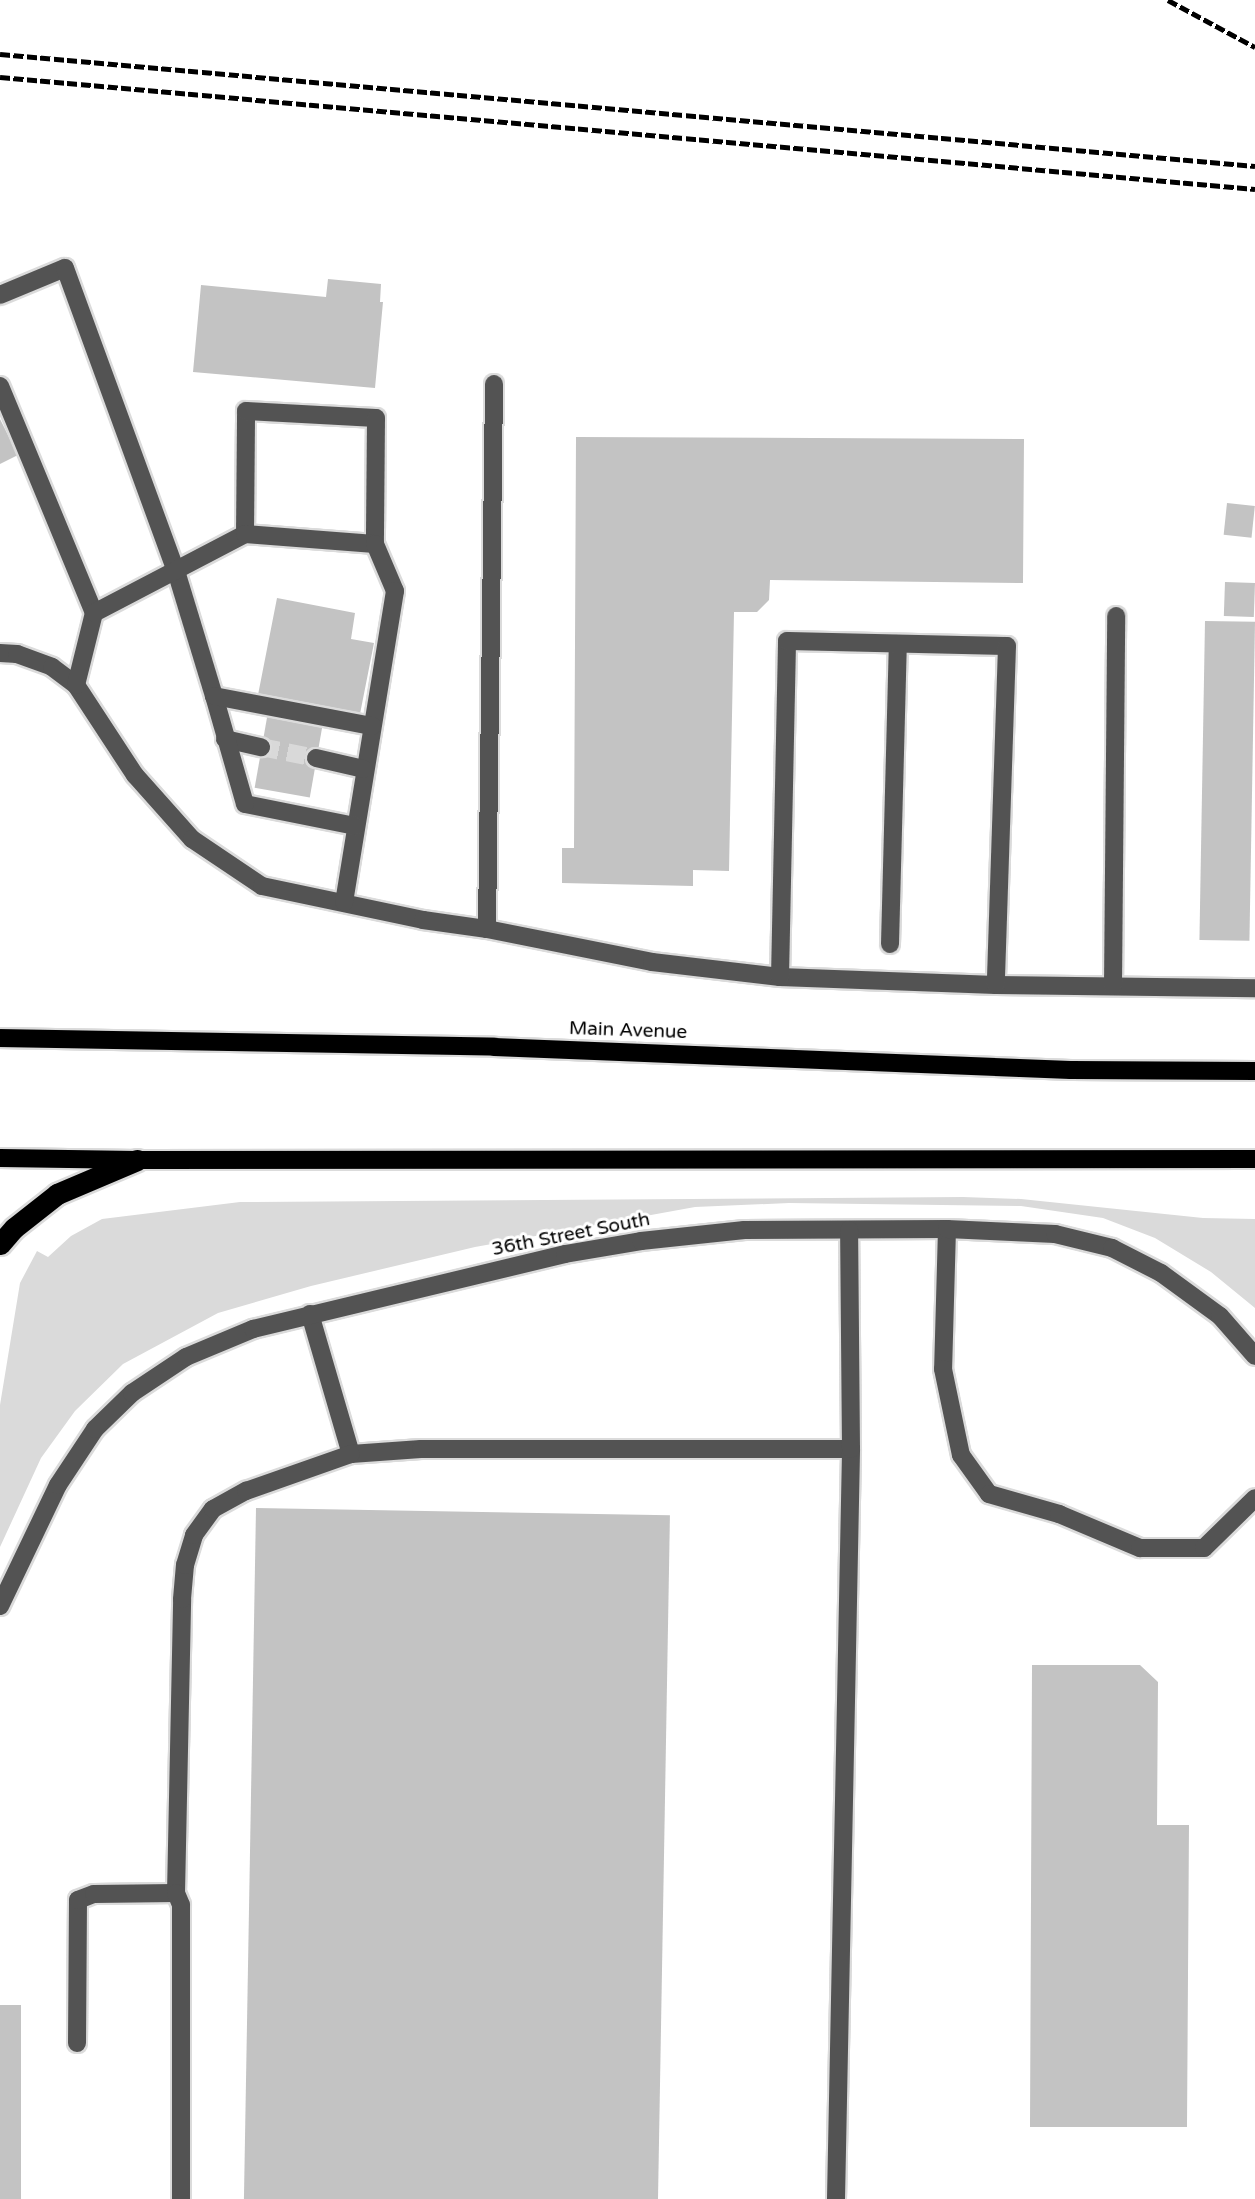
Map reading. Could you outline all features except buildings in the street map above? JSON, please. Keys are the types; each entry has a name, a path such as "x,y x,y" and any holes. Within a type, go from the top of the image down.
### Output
{"highway":[{"path":"0,1244 14,1228 57,1194 137,1160"}],"main road":[{"name":"Main Avenue","path":"0,1038 494,1047 1071,1070 1255,1071"},
{"path":"0,1158 1255,1160"}],"street":[{"path":"0,295 65,268 176,571 245,804 355,826"},
{"path":"487,929 494,384"},
{"path":"0,386 94,614 76,685"},
{"path":"245,534 246,411 376,418 375,544 395,591 344,902"},
{"path":"94,614 245,534 375,544"},
{"path":"1113,986 1116,616"},
{"path":"780,977 788,641 1007,646 996,985"},
{"path":"890,944 898,644"},
{"path":"0,653 17,654 52,667 76,685 135,775 192,839 262,886 423,920 487,929 652,962 780,977 996,985 1255,988"},
{"path":"214,696 372,726"},
{"path":"225,739 261,747"},
{"path":"316,758 364,769"},
{"path":"947,1229 943,1369 961,1455 989,1494 1059,1514 1140,1548 1204,1548 1255,1498"},
{"name":"36th Street South","path":"0,1606 58,1485 94,1429 132,1393 186,1357 253,1329 565,1254 641,1241 744,1230 947,1229 1055,1234 1112,1248 1161,1273 1220,1316 1255,1356"},
{"path":"836,2199 851,1449 849,1230"},
{"path":"310,1314 351,1454"},
{"path":"181,2199 181,1905 176,1893 182,1599 185,1565 194,1535 213,1509 246,1491 351,1454 421,1449 851,1449"},
{"path":"77,2043 78,1900 94,1894 176,1893"}],"shaded area":[{"path":"963,1197 1021,1199 1203,1218 1255,1219 1255,1308 1211,1272 1155,1238 1103,1218 1021,1206 789,1203 695,1207 475,1247 311,1286 218,1313 123,1364 75,1411 41,1458 0,1547 0,1405 20,1283 37,1251 48,1257 71,1236 102,1219 240,1202"}],"tunnel":[{"path":"261,747 316,758"}],"railway":[{"path":"1168,0 1255,47"},
{"path":"0,54 1255,166"},
{"path":"0,77 1255,189"}]}
